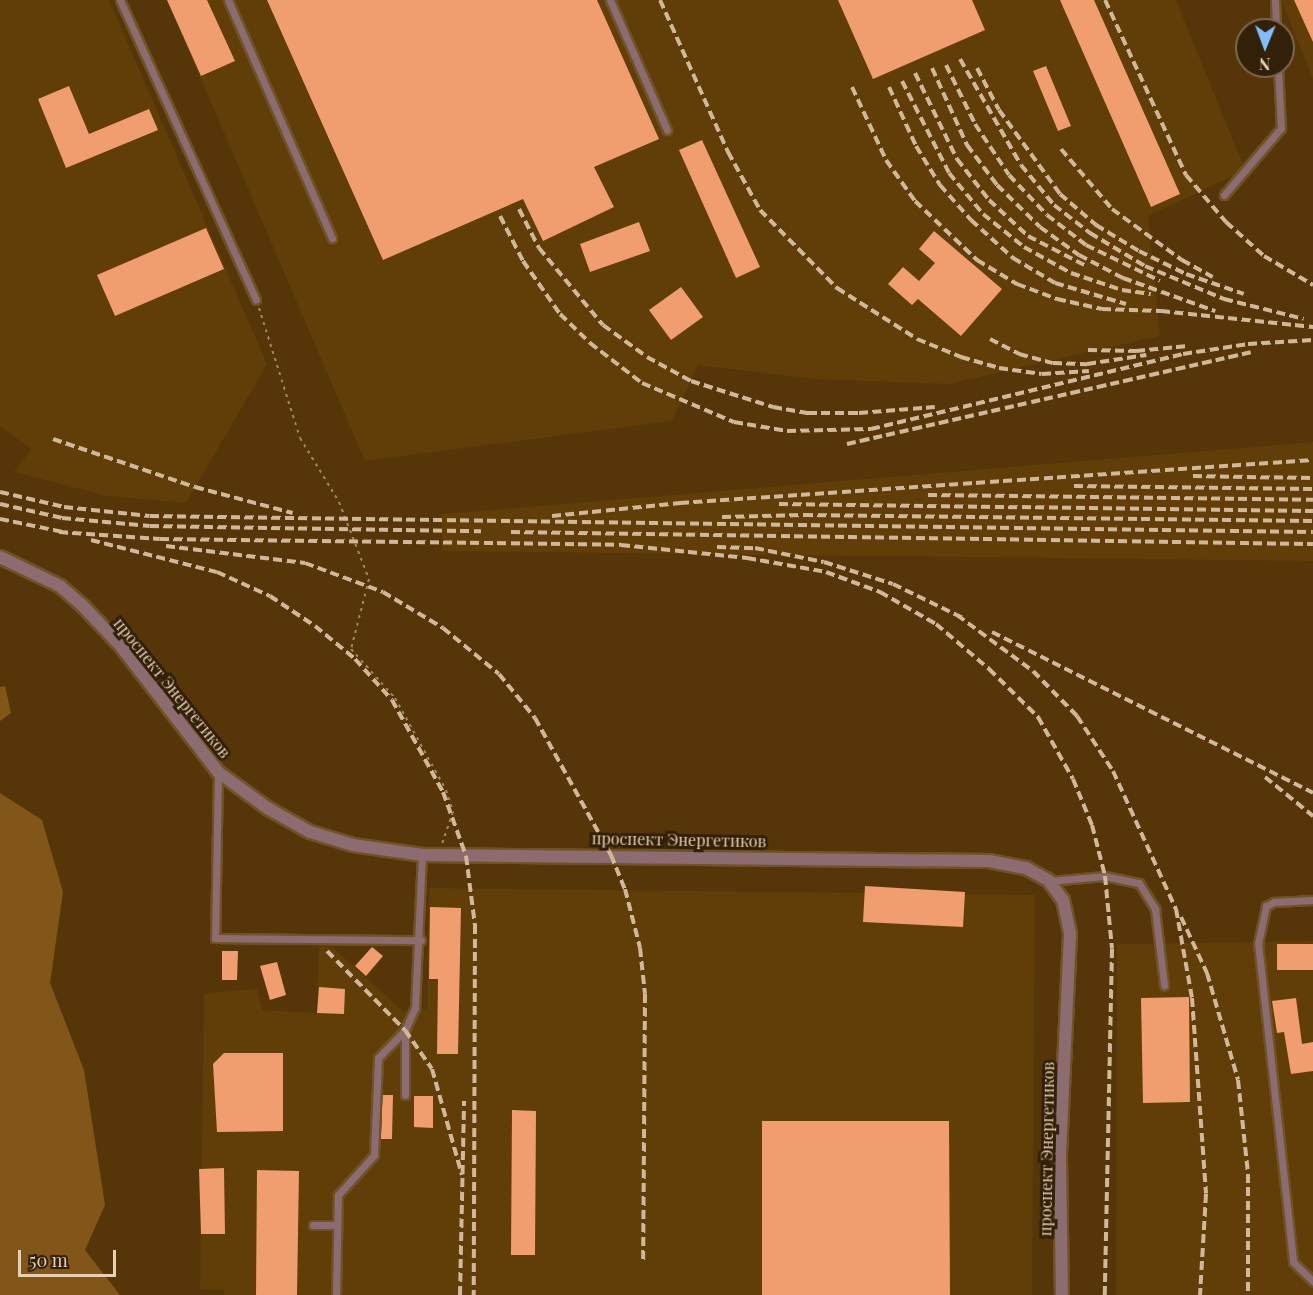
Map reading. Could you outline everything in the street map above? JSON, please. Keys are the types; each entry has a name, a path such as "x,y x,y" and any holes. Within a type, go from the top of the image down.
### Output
{"street":[{"name":"проспект Энергетиков","path":"0,556 60,586 82,605 120,645 218,772 269,809 310,832 353,845 422,855 989,861 1026,868 1049,881 1063,900 1070,934 1060,1156 1062,1295"}],"lane":[{"path":"120,0 256,300"},
{"path":"228,0 332,238"},
{"path":"610,0 667,130"},
{"path":"1275,0 1276,18"},
{"path":"1224,195 1281,128 1279,78"},
{"path":"218,772 215,938 421,939"},
{"path":"336,1295 338,1196 374,1155 378,1058 405,1030 415,1008 421,939 422,855"},
{"path":"1049,881 1105,876 1139,883 1155,909 1164,985"},
{"path":"1313,900 1274,902 1266,906 1258,943 1293,1262 1313,1281"},
{"path":"405,1030 405,1095"},
{"path":"313,1225 337,1225"}],"path":[{"path":"256,300 300,438 339,502 369,579 351,649 395,698 446,790 453,812 439,855"}],"shaded area":[{"path":"0,0 109,0 267,364 186,503 107,496 14,472 31,449 0,426"},
{"path":"167,0 1176,0 1245,170 1148,216 1160,336 948,384 814,379 698,365 672,421 365,461"},
{"path":"1281,0 1313,0 1313,79 1295,35 1295,18 1288,18"},
{"path":"1313,442 1313,561 442,551 442,514"},
{"path":"5,686 11,713 0,721 0,687"},
{"path":"0,793 42,820 63,892 50,983 84,1070 105,1205 85,1250 120,1295 0,1295"},
{"path":"429,888 1035,895 1032,1295 224,1295 224,1290 200,1289 204,993 257,989 262,1010 317,1013 319,947 332,947 403,1011 427,1009"},
{"path":"1313,941 1313,1295 1116,1295 1117,944"}],"building":[{"path":"167,0 207,0 235,61 201,76"},
{"path":"267,0 597,0 659,139 594,167 614,207 543,241 523,199 383,260"},
{"path":"838,0 972,0 985,30 873,79"},
{"path":"1060,0 1094,0 1180,194 1151,207"},
{"path":"1294,0 1313,0 1313,42"},
{"path":"1046,66 1071,126 1058,131 1033,71"},
{"path":"69,86 89,134 149,109 158,130 66,168 38,99"},
{"path":"702,140 760,267 736,278 679,150"},
{"path":"639,222 650,251 590,272 580,244"},
{"path":"206,228 224,269 115,316 97,275"},
{"path":"934,231 1002,289 961,336 918,299 912,305 888,284 903,267 919,281 935,263 919,249"},
{"path":"681,287 703,317 671,340 649,310"},
{"path":"865,886 965,892 963,927 863,922"},
{"path":"430,907 461,908 458,1054 437,1054 438,979 429,979"},
{"path":"1277,944 1313,944 1313,970 1277,970"},
{"path":"372,947 383,956 366,976 355,966"},
{"path":"222,951 238,951 237,980 222,980"},
{"path":"277,962 286,995 270,1000 260,966"},
{"path":"319,987 345,989 344,1014 317,1013"},
{"path":"1189,997 1190,1102 1143,1103 1141,998"},
{"path":"1296,998 1302,1044 1313,1042 1313,1071 1291,1074 1284,1032 1277,1033 1272,1001"},
{"path":"224,1053 283,1053 283,1131 217,1132 213,1064"},
{"path":"382,1095 393,1095 392,1139 381,1139"},
{"path":"414,1096 433,1096 433,1128 414,1127"},
{"path":"512,1110 536,1111 535,1255 511,1255"},
{"path":"762,1121 949,1121 950,1295 762,1295"},
{"path":"224,1168 225,1234 201,1234 199,1169"},
{"path":"257,1170 299,1171 297,1295 256,1295"}],"railway":[{"path":"660,0 728,152 760,210 837,288 917,339 961,357 999,368 1042,374 1089,371"},
{"path":"1105,0 1186,175 1226,222 1264,256 1313,285"},
{"path":"960,59 1021,165 1054,205 1090,233 1145,266 1224,299 1304,319"},
{"path":"946,65 975,124 1009,175 1047,215 1086,245 1160,281"},
{"path":"932,68 967,145 997,185 1040,227 1079,255 1123,278 1215,311"},
{"path":"977,68 999,110 1060,194 1096,225 1139,251 1186,274 1244,294"},
{"path":"915,73 957,159 989,200 1028,236 1086,266"},
{"path":"902,81 949,173 983,214 1024,247 1071,273 1122,290 1151,294"},
{"path":"852,87 886,160 915,201 977,260 1017,284 1057,299 1102,309 1161,311 1313,327"},
{"path":"889,87 916,146 940,185 971,220 1013,258 1055,283 1126,304"},
{"path":"1061,149 1112,209 1182,260 1213,277"},
{"path":"519,209 539,248 603,325 647,357 691,381 773,407 808,413 859,413 935,407"},
{"path":"500,216 523,261 560,314 590,343 642,383 734,422 787,431 871,429 1183,354 1248,344 1313,340"},
{"path":"990,339 1019,354 1053,363 1087,364 1146,355"},
{"path":"1088,350 1136,351 1188,346"},
{"path":"847,444 1251,352"},
{"path":"53,439 195,487 293,513"},
{"path":"552,516 680,503 1313,460"},
{"path":"1193,476 1313,478"},
{"path":"1074,486 1313,489"},
{"path":"0,492 64,507 150,516 1313,532"},
{"path":"928,495 1313,500"},
{"path":"0,504 62,518 150,526 481,531"},
{"path":"779,504 1313,511"},
{"path":"722,517 804,515 1313,521"},
{"path":"0,519 68,533"},
{"path":"59,532 160,539 621,545 747,558 826,572 880,592 936,624 989,669 1038,717 1073,779 1092,825 1105,876 1112,949 1105,1295"},
{"path":"511,532 1313,544"},
{"path":"91,540 217,572 270,596 315,626 355,659 392,700 443,792 466,856 475,925 474,1295"},
{"path":"166,546 305,563 383,592 443,628 499,674 535,718 611,855 625,889 640,948 645,994 643,1260"},
{"path":"717,547 755,548 824,562 893,584 965,619"},
{"path":"957,615 1033,671 1077,716 1113,771 1176,909 1192,998 1206,1194 1200,1295"},
{"path":"992,632 1313,793"},
{"path":"1265,777 1313,816"},
{"path":"1181,917 1207,973 1238,1080 1248,1174 1248,1295"},
{"path":"327,951 405,1030 432,1069 462,1175"},
{"path":"460,1295 464,1101"}]}
